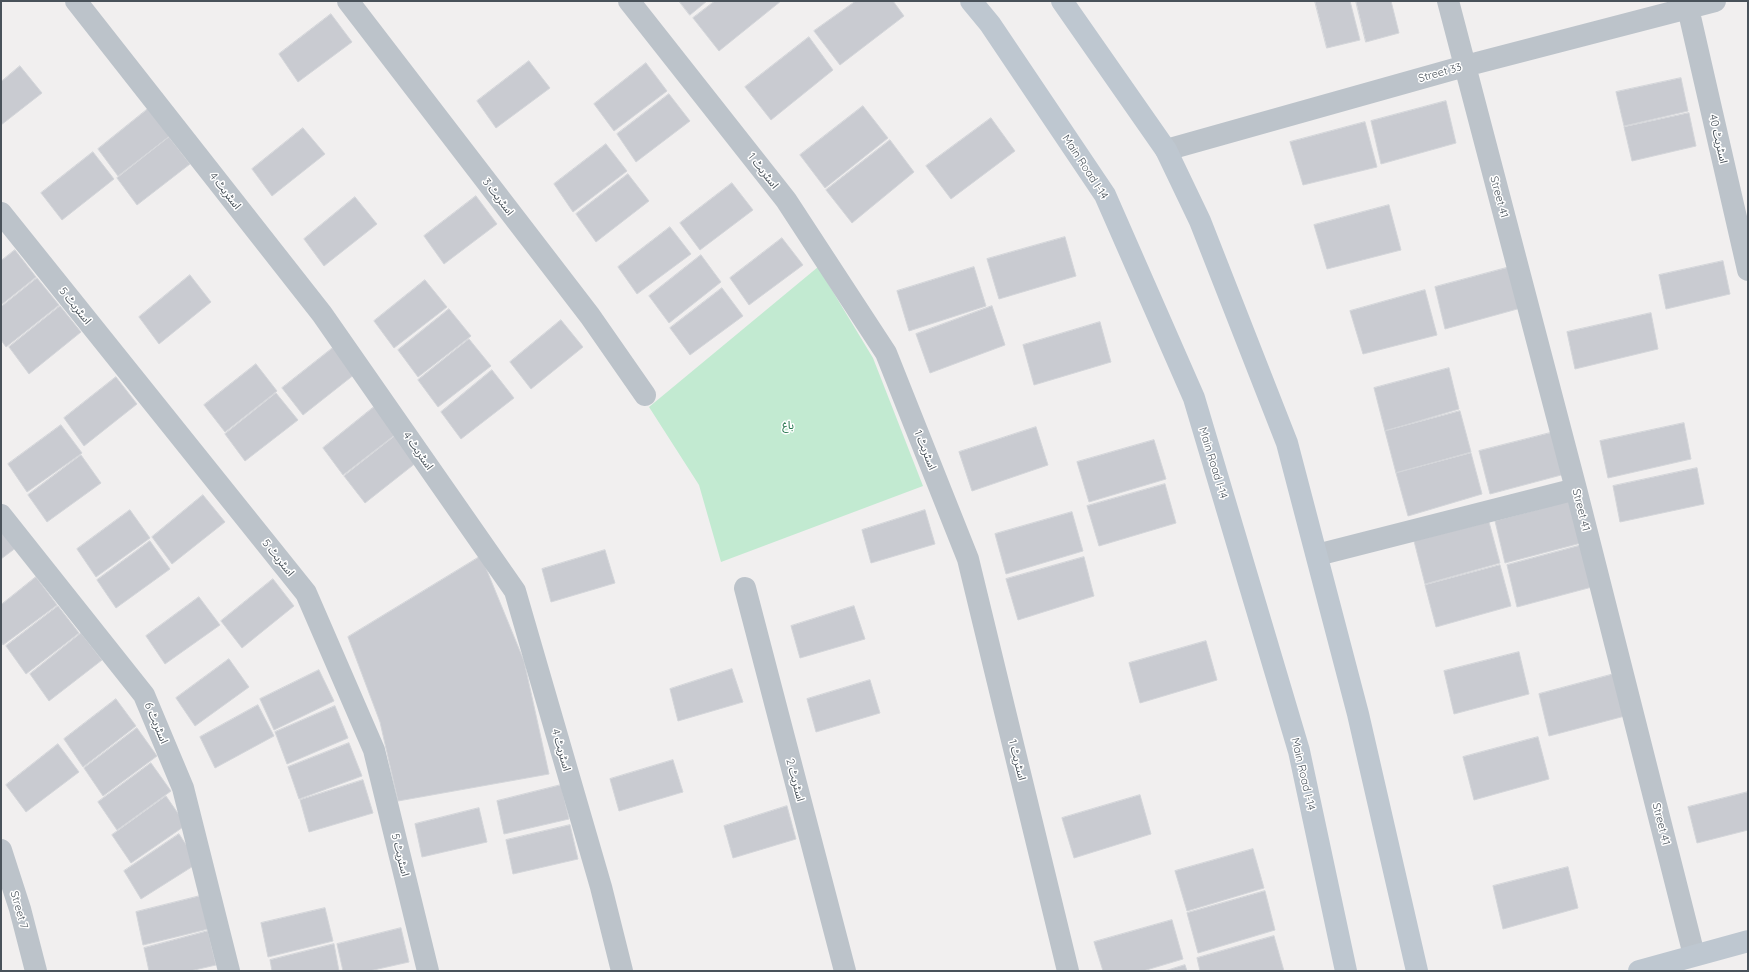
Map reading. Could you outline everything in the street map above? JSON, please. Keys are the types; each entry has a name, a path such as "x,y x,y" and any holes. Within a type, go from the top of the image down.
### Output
{"main road":[{"name":"Main Road I-14","path":"972,1 990,24 1105,195 1194,398 1299,751 1346,971"},
{"path":"1062,1 1166,150 1200,221 1287,443 1358,714 1417,971"},
{"path":"1638,971 1748,941"}],"street":[{"name":"اسٹریٹ 4","path":"76,1 322,314 515,591 601,887 622,971"},
{"name":"اسٹریٹ 3","path":"348,1 590,316 645,395"},
{"name":"اسٹریٹ 1","path":"629,1 786,200 886,353 968,559 1068,971"},
{"name":"Street 41","path":"1448,1 1576,490 1694,955"},
{"name":"Street 33","path":"1166,150 1465,66 1715,1"},
{"name":"اسٹریٹ 40","path":"1688,8 1748,270"},
{"name":"اسٹریٹ 5","path":"1,213 306,593 374,750 428,971"},
{"path":"1317,555 1576,490"},
{"name":"اسٹریٹ 6","path":"1,515 144,695 183,788 229,971"},
{"name":"اسٹریٹ 2","path":"745,588 844,971"},
{"name":"Street 7","path":"1,850 20,909 36,971"}],"green space":[{"name":"باغ","path":"818,267 873,358 923,486 721,562 699,485 649,407"}],"building":[{"path":"679,1 707,1 690,15"},
{"path":"715,1 781,1 719,51 693,18"},
{"path":"856,1 893,1 904,16 840,65 814,31"},
{"path":"1315,1 1350,1 1360,40 1327,48"},
{"path":"1356,1 1391,1 1399,33 1366,42"},
{"path":"331,14 352,42 298,82 279,54"},
{"path":"809,37 833,70 771,120 745,87"},
{"path":"529,61 550,88 496,128 477,101"},
{"path":"646,63 667,91 614,131 594,104"},
{"path":"20,66 42,93 1,125 1,82"},
{"path":"1681,78 1688,111 1624,126 1616,92"},
{"path":"669,94 690,121 636,162 617,134"},
{"path":"1446,101 1456,143 1381,164 1371,121"},
{"path":"863,106 888,138 825,188 800,155"},
{"path":"149,108 171,135 118,176 98,149"},
{"path":"1689,113 1696,146 1632,161 1624,127"},
{"path":"991,118 1015,151 951,199 926,166"},
{"path":"1365,122 1377,167 1303,185 1290,142"},
{"path":"303,128 325,154 272,196 252,169"},
{"path":"169,137 190,164 137,205 117,178"},
{"path":"890,140 914,172 852,223 826,190"},
{"path":"606,144 627,171 573,212 554,184"},
{"path":"93,152 114,179 62,220 41,193"},
{"path":"628,174 649,201 596,242 576,214"},
{"path":"732,183 753,210 700,250 680,223"},
{"path":"476,196 497,224 444,264 424,236"},
{"path":"355,197 377,224 324,266 304,239"},
{"path":"1389,205 1401,250 1327,269 1314,225"},
{"path":"670,227 691,254 637,294 618,267"},
{"path":"1065,237 1076,276 999,299 987,259"},
{"path":"782,238 803,265 749,305 730,278"},
{"path":"15,250 36,277 1,305 1,261"},
{"path":"701,255 721,282 669,323 649,296"},
{"path":"1723,261 1730,294 1666,309 1659,275"},
{"path":"974,267 986,306 909,331 897,291"},
{"path":"1510,267 1521,308 1445,329 1435,287"},
{"path":"190,275 211,302 159,344 139,317"},
{"path":"37,278 59,305 6,347 1,340 1,307"},
{"path":"425,280 447,307 394,348 374,321"},
{"path":"722,288 743,316 690,355 670,328"},
{"path":"1425,290 1437,335 1363,354 1350,311"},
{"path":"60,306 81,332 29,374 9,347"},
{"path":"992,306 1005,345 930,373 916,334"},
{"path":"449,309 471,336 418,377 398,350"},
{"path":"1651,313 1658,349 1575,369 1567,332"},
{"path":"561,320 583,347 531,389 510,362"},
{"path":"1100,322 1111,362 1034,385 1023,345"},
{"path":"469,339 491,366 438,407 418,380"},
{"path":"334,347 355,374 303,415 282,388"},
{"path":"256,364 277,391 225,432 204,405"},
{"path":"1449,368 1459,409 1385,431 1374,388"},
{"path":"492,370 514,398 461,439 441,412"},
{"path":"116,377 137,404 84,446 64,418"},
{"path":"276,393 298,420 245,461 225,434"},
{"path":"374,407 396,434 343,475 323,448"},
{"path":"1460,411 1471,452 1396,473 1385,431"},
{"path":"1684,423 1691,459 1608,478 1600,441"},
{"path":"61,425 82,453 27,492 8,464"},
{"path":"1036,427 1048,465 972,491 959,452"},
{"path":"1554,432 1565,474 1490,494 1479,451"},
{"path":"396,435 417,462 365,503 344,476"},
{"path":"1154,440 1166,479 1089,502 1077,462"},
{"path":"1471,453 1482,494 1408,516 1396,473"},
{"path":"81,455 101,483 47,522 28,495"},
{"path":"1697,468 1704,504 1620,522 1613,486"},
{"path":"1165,484 1176,523 1099,546 1087,506"},
{"path":"203,495 225,522 172,564 152,537"},
{"path":"1570,501 1581,543 1505,563 1495,521"},
{"path":"130,510 150,538 96,577 77,549"},
{"path":"925,510 935,544 871,563 862,530"},
{"path":"1072,512 1083,551 1006,574 995,534"},
{"path":"1489,522 1500,563 1425,584 1414,541"},
{"path":"1,527 17,547 1,559"},
{"path":"150,541 170,569 116,608 97,580"},
{"path":"1582,545 1592,587 1517,607 1507,565"},
{"path":"605,550 615,583 551,602 542,569"},
{"path":"481,556 524,661 549,774 398,801 380,722 348,637"},
{"path":"1084,557 1094,596 1018,620 1006,579"},
{"path":"1500,565 1511,606 1436,627 1425,585"},
{"path":"36,577 57,605 3,645 1,642 1,605"},
{"path":"273,579 294,606 242,648 221,621"},
{"path":"199,597 220,625 165,664 146,636"},
{"path":"58,606 79,633 26,674 6,646"},
{"path":"854,606 865,639 800,658 791,626"},
{"path":"81,633 102,660 49,701 30,674"},
{"path":"1206,641 1217,680 1140,703 1129,663"},
{"path":"1519,652 1529,694 1454,714 1444,671"},
{"path":"229,659 249,687 195,726 176,698"},
{"path":"732,669 743,702 678,721 670,689"},
{"path":"319,670 334,701 274,730 260,699"},
{"path":"1614,674 1625,716 1549,736 1539,694"},
{"path":"870,680 880,713 816,732 807,699"},
{"path":"116,699 136,726 83,767 64,739"},
{"path":"258,705 274,736 215,768 200,737"},
{"path":"335,706 348,738 287,764 275,732"},
{"path":"137,728 157,756 103,796 84,768"},
{"path":"1538,737 1549,779 1474,800 1463,757"},
{"path":"349,743 362,776 299,799 288,767"},
{"path":"58,744 79,772 26,812 6,785"},
{"path":"673,760 683,792 619,811 610,779"},
{"path":"151,763 171,791 117,830 98,802"},
{"path":"363,780 373,813 309,832 300,800"},
{"path":"561,785 569,819 504,834 497,801"},
{"path":"1748,792 1748,830 1697,843 1688,807"},
{"path":"1140,795 1151,834 1074,858 1062,818"},
{"path":"166,796 186,825 131,863 112,835"},
{"path":"787,806 796,839 733,858 724,826"},
{"path":"479,808 487,842 422,857 415,824"},
{"path":"570,825 578,859 513,874 506,840"},
{"path":"179,834 198,863 141,899 124,871"},
{"path":"1253,849 1264,888 1187,911 1175,871"},
{"path":"1568,867 1578,908 1503,929 1493,886"},
{"path":"1265,891 1275,930 1198,953 1187,913"},
{"path":"200,896 208,929 143,945 136,912"},
{"path":"325,908 333,941 268,957 261,923"},
{"path":"1172,920 1183,959 1143,971 1103,971 1094,942"},
{"path":"401,928 409,962 369,971 343,971 337,944"},
{"path":"208,931 216,965 190,971 149,971 144,948"},
{"path":"1274,936 1284,971 1200,971 1197,958"},
{"path":"334,944 339,971 272,971 270,960"},
{"path":"1185,965 1187,971 1165,971"}]}
